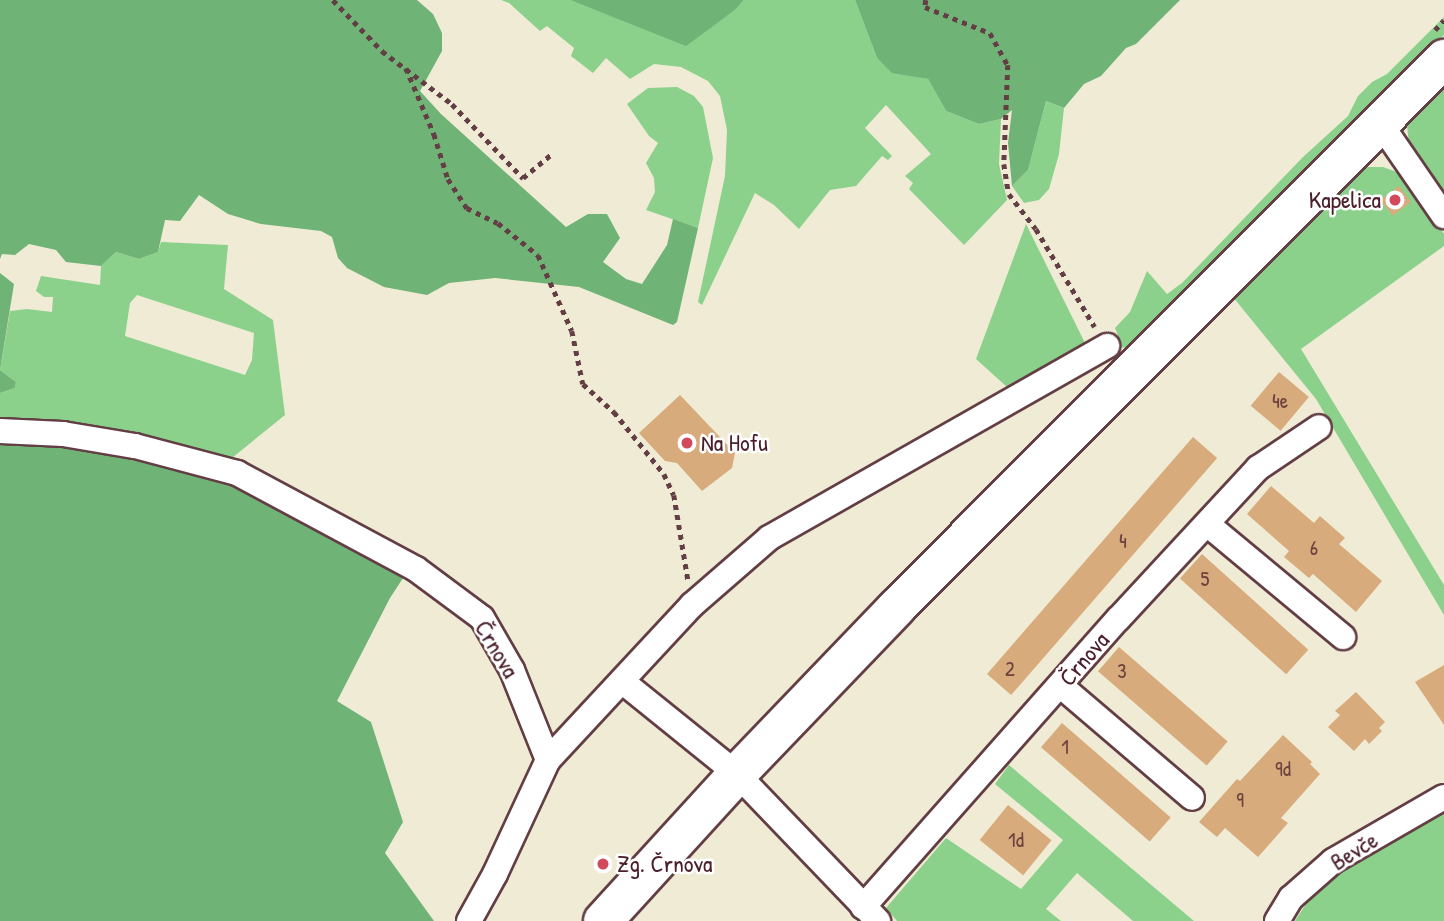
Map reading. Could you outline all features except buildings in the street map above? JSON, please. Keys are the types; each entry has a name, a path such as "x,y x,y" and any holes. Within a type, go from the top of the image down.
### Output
{"main road":[{"path":"603,921 737,774 896,608 1444,59"}],"street":[{"path":"1380,122 1444,216"},
{"path":"469,921 495,874 548,760 692,605 769,538 1107,346"},
{"name":"Črnova","path":"623,682 737,774 874,917 1061,685 1207,524 1258,468 1319,427"},
{"name":"Črnova","path":"0,431 64,434 135,446 237,473 416,569 482,618 512,670 548,760"},
{"path":"1207,524 1343,637"},
{"path":"1061,685 1192,798"},
{"name":"Bevče","path":"1277,921 1291,898 1334,861 1444,797"}],"path":[{"path":"333,0 382,51 452,104 523,178 552,154"},
{"path":"926,0 925,6 990,33 1008,65 1004,164 1009,194 1036,229 1107,346"},
{"path":"406,68 434,134 449,179 467,208 498,223 538,255 572,331 583,384 614,412 664,474 674,495 692,605"}],"green space":[{"path":"0,0 417,0 433,14 442,33 442,51 420,91 441,114 566,227 588,214 607,214 620,238 603,262 626,279 642,284 667,245 673,219 698,228 677,322 673,325 579,287 495,278 449,283 427,295 384,287 347,268 338,258 332,237 321,231 261,224 228,214 199,195 180,221 165,220 158,252 139,259 116,252 101,266 66,262 56,250 29,244 15,255 2,254 0,259"},
{"path":"501,0 570,0 686,45 735,10 744,0 855,0 877,58 892,72 928,79 946,111 979,124 1001,119 999,164 1007,200 964,245 909,189 913,183 905,176 931,154 886,105 865,128 892,156 888,160 882,156 856,186 830,190 799,229 774,205 755,193 702,305 698,302 725,176 727,130 720,96 708,81 681,67 654,64 630,79 606,58 593,73 571,56 574,48 547,26 540,31 509,3"},
{"path":"570,0 744,0 735,10 686,46"},
{"path":"855,0 1180,0 1136,44 1126,48 1101,76 1084,84 1064,108 1046,101 1028,170 1012,186 1008,143 1012,110 1001,119 979,124 946,111 928,79 892,73 877,58"},
{"path":"1444,17 1444,35 1381,94 1135,347 1113,348 1120,340 1115,328 1130,312 1147,271 1167,294 1182,283 1303,157 1348,116 1358,96 1372,82 1387,74"},
{"path":"1444,81 1444,197 1409,144 1407,125"},
{"path":"677,87 694,96 703,107 713,158 698,228 646,210 655,192 654,178 646,163 658,143 649,136 627,104 648,88"},
{"path":"1046,101 1064,108 1059,154 1049,189 1039,200 1024,203 1012,186 1028,170"},
{"path":"1368,167 1383,167 1402,174 1424,198 1444,234 1444,246 1301,349 1444,585 1444,615 1316,399 1233,297 1345,180"},
{"path":"1026,224 1086,345 1007,387 976,359"},
{"path":"161,242 228,245 224,289 273,320 285,415 227,462 0,422 0,393 15,388 16,382 0,370 10,311 27,309 52,312 53,297 44,297 36,291 41,276 100,285 101,266 116,252 139,259 158,252","holes":["137,295 254,333 252,360 245,375 125,336 130,303"]},
{"path":"0,273 14,284 0,370"},
{"path":"0,370 16,382 15,388 0,393"},
{"path":"0,437 47,439 225,478 405,575 390,598 337,701 371,722 403,822 385,853 434,921 0,921"},
{"path":"1009,765 1194,921 1133,921 1077,873 1046,909 1061,921 897,921 886,908 946,838 1021,889 1063,840 995,784"},
{"path":"1444,810 1444,921 1295,921 1311,896 1341,871"}],"place":[{"name":"Kapelica","path":"1395,200"},
{"name":"Na Hofu","path":"687,443"},
{"name":"Zg. Črnova","path":"603,864"}]}
